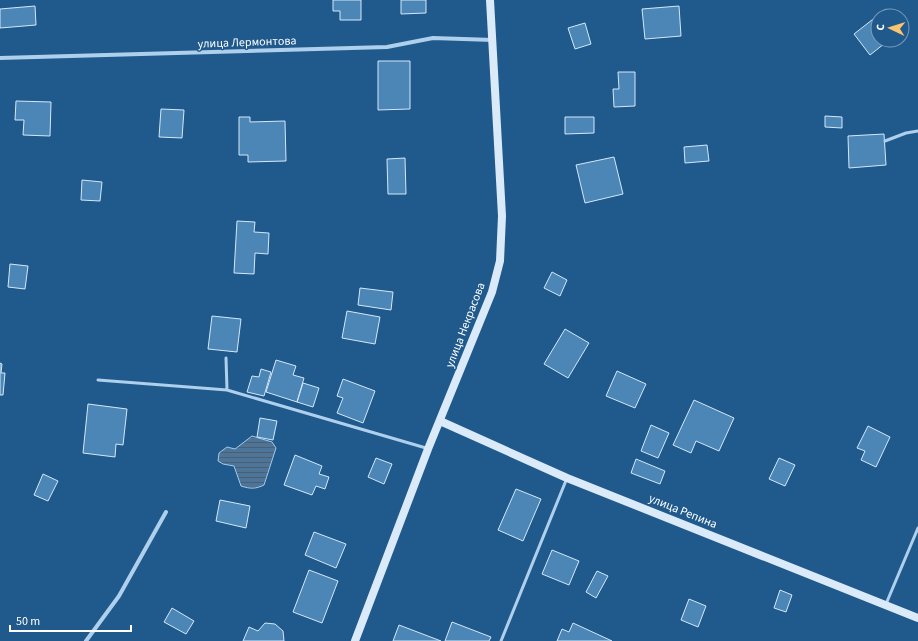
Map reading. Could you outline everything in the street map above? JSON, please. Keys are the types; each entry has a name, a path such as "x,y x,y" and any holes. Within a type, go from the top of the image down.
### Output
{"street":[{"name":"улица Некрасова","path":"355,641 428,449 492,292 500,261 502,216 490,0"},
{"name":"улица Лермонтова","path":"0,58 386,47 433,38 493,40"},
{"name":"улица Репина","path":"440,421 567,478 918,618"},
{"path":"86,641 119,596 166,512"}],"lane":[{"path":"885,141 906,133 918,132"},
{"path":"226,358 227,390"},
{"path":"98,380 227,390 428,449"},
{"path":"501,641 567,478"},
{"path":"886,606 918,528"}],"water":[{"path":"252,436 272,442 276,448 264,485 247,488 241,486 234,466 223,464 218,461 219,453 227,447 235,449"}],"building":[{"path":"333,0 361,0 361,20 340,20 340,11 333,11"},
{"path":"401,0 426,0 426,13 401,14"},
{"path":"35,6 36,25 0,28 0,9"},
{"path":"679,6 681,36 645,39 642,9"},
{"path":"870,22 870,48 879,48 870,55 854,34"},
{"path":"585,23 591,44 575,49 568,28"},
{"path":"378,61 410,61 410,109 378,110"},
{"path":"618,72 635,72 635,106 614,107 613,89 619,89"},
{"path":"16,101 51,102 50,136 23,135 24,120 15,120"},
{"path":"161,109 184,110 182,138 159,137"},
{"path":"825,116 842,117 842,128 825,127"},
{"path":"239,117 250,117 250,122 285,121 286,161 248,162 248,155 239,155"},
{"path":"565,117 594,117 594,133 565,134"},
{"path":"884,134 886,165 849,168 848,136"},
{"path":"707,145 709,161 685,163 684,147"},
{"path":"614,157 623,194 585,203 576,165"},
{"path":"405,158 406,194 388,194 387,159"},
{"path":"82,180 102,182 100,201 81,200"},
{"path":"237,221 255,222 254,232 269,233 268,254 255,253 254,274 234,273"},
{"path":"10,264 28,266 25,289 8,287"},
{"path":"552,272 567,280 560,296 544,288"},
{"path":"360,288 393,292 391,310 358,305"},
{"path":"347,311 380,317 375,344 342,338"},
{"path":"212,316 241,319 237,352 208,349"},
{"path":"565,329 589,343 568,378 544,364"},
{"path":"276,360 296,366 293,375 304,378 297,402 266,392"},
{"path":"0,363 2,364 1,373 5,373 3,395 0,395"},
{"path":"261,369 271,372 264,396 247,392 252,376 259,377"},
{"path":"617,371 646,384 635,408 606,396"},
{"path":"343,379 375,391 363,423 337,413 343,398 337,396"},
{"path":"303,383 319,388 313,407 297,402"},
{"path":"694,400 734,418 719,451 696,441 691,453 673,445"},
{"path":"88,404 127,409 123,445 116,444 115,457 83,453"},
{"path":"260,418 277,421 273,440 257,437"},
{"path":"651,425 669,433 658,458 641,451"},
{"path":"868,426 890,437 876,467 861,460 865,451 857,448"},
{"path":"295,455 322,466 319,474 329,477 325,489 316,486 312,495 284,485"},
{"path":"376,458 392,464 384,484 368,477"},
{"path":"779,458 795,465 785,486 769,479"},
{"path":"636,459 665,471 660,484 631,473"},
{"path":"43,474 58,481 48,501 34,495"},
{"path":"516,489 541,499 523,541 498,530"},
{"path":"220,500 250,506 246,528 216,521"},
{"path":"314,532 346,544 336,568 305,555"},
{"path":"552,550 579,561 569,585 542,574"},
{"path":"309,570 338,581 322,623 293,612"},
{"path":"597,571 608,576 596,598 586,592"},
{"path":"780,590 792,595 786,612 774,608"},
{"path":"689,599 706,606 698,627 681,620"},
{"path":"172,608 194,621 186,634 164,622"},
{"path":"452,622 491,637 489,641 445,641"},
{"path":"265,623 275,624 283,631 284,641 243,641 249,627 258,631"},
{"path":"573,623 612,641 557,641 562,629 569,632"},
{"path":"399,625 441,641 393,641"}]}
